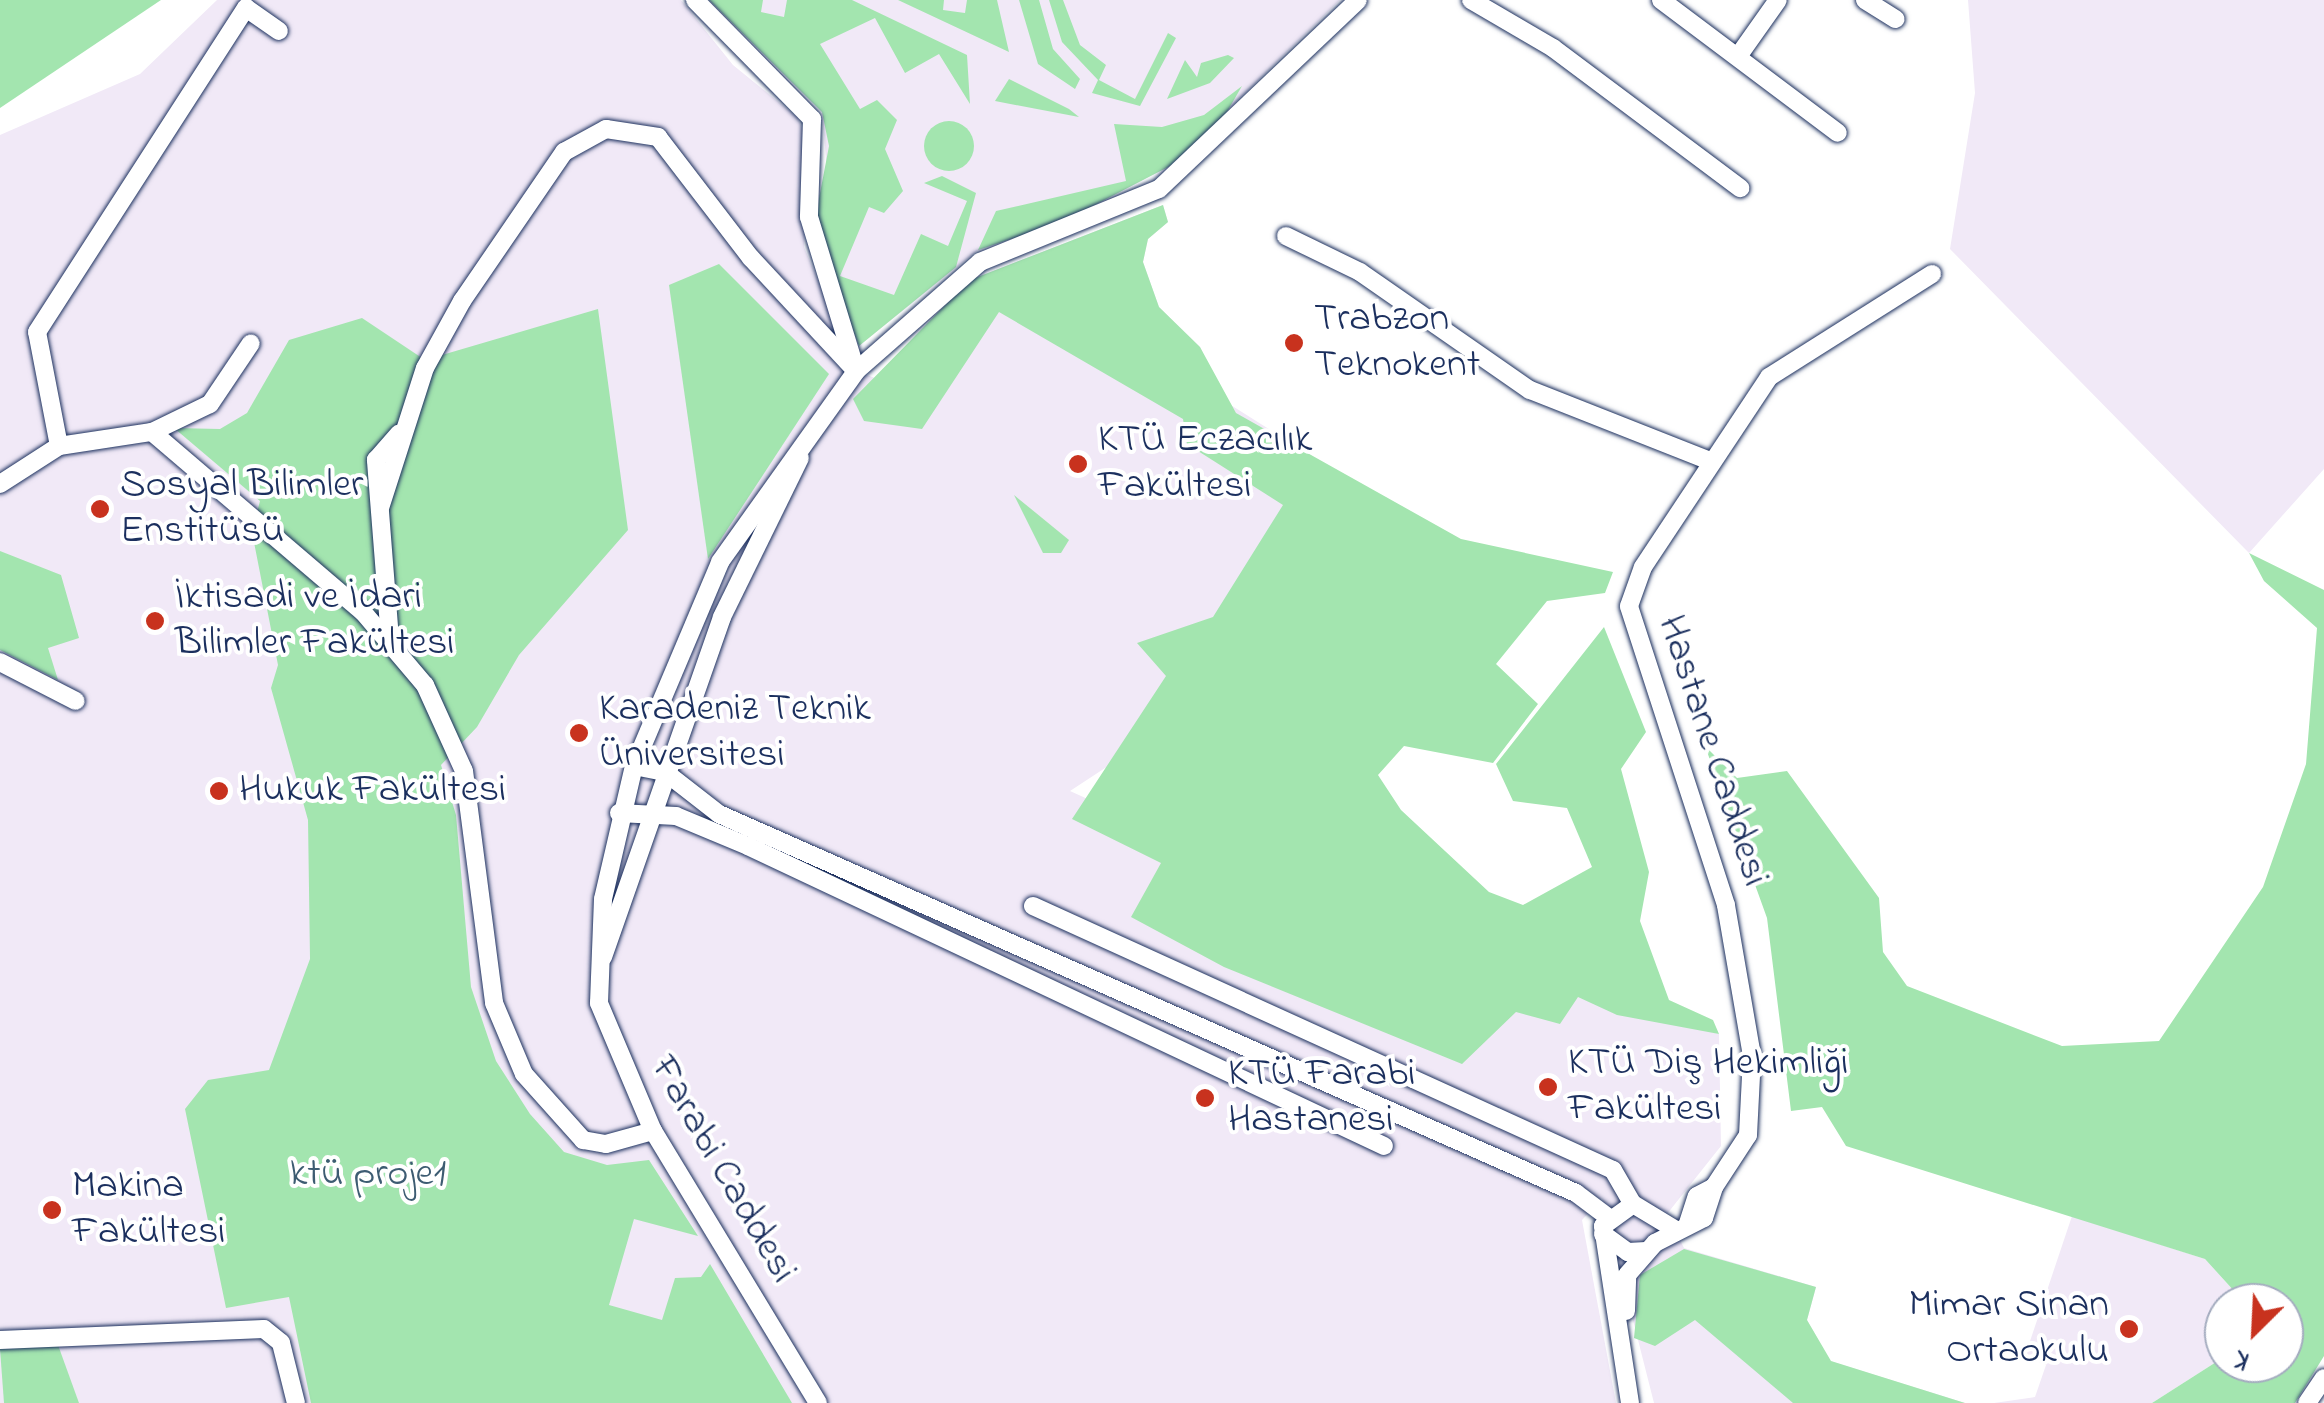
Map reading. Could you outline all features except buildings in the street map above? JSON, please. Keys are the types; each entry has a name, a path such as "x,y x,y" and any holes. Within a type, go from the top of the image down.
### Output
{"street":[{"path":"695,0 812,119 809,217 856,371"},
{"name":"Farabi Caddesi","path":"818,1403 653,1131 599,1003 619,813 634,766 720,562 856,371 980,262 1159,190 1358,0"},
{"path":"1472,0 1553,48 1740,188"},
{"path":"1661,0 1838,133"},
{"path":"1739,55 1778,0"},
{"path":"1865,0 1895,19"},
{"path":"60,446 37,332 246,8 279,31"},
{"path":"390,639 376,460 401,431 462,301 539,184 579,138 623,126 658,136 751,258 856,371"},
{"path":"1286,236 1360,272 1530,390 1710,461"},
{"name":"Hastane Caddesi","path":"1651,1247 1682,1226 1697,1196 1714,1187 1748,1134 1752,1056 1726,905 1629,606 1642,566 1769,378 1932,274"},
{"path":"0,484 60,446 152,432 210,404 252,343"},
{"path":"152,432 390,639 425,686 464,771 494,1003 524,1074 584,1140 606,1144 653,1131"},
{"name":"Farabi Caddesi","path":"601,960 722,617 810,434"},
{"path":"0,662 76,702"},
{"path":"634,766 666,772 718,814 1576,1193 1628,1252 1651,1247"},
{"path":"619,813 654,812 1021,970 1384,1146"},
{"path":"1033,906 1613,1170 1634,1204 1655,1220 1682,1226"},
{"path":"1605,1225 1634,1204"},
{"path":"1642,1403 1624,1285 1651,1247 1655,1220"},
{"path":"1605,1225 1630,1403"},
{"path":"0,1340 264,1328 280,1343 296,1403"},
{"path":"2307,1403 2324,1378"}],"shaded area":[{"name":"Karadeniz Teknik Üniversitesi","path":"217,0 681,0 733,65 797,117 809,143 804,247 856,371 875,378 970,280 1163,205 1168,222 1148,239 1143,262 1159,307 1200,347 1226,402 1404,514 1247,675 1070,791 1445,961 1719,1034 1721,1146 1667,1214 1684,1248 1816,1287 1807,1320 1830,1361 1965,1403 1654,1403 1602,1198 1582,1220 1616,1403 0,1403 0,135 140,74"},
{"path":"709,0 1340,0 1170,166 1060,223 978,250 859,346 837,286 822,112"},
{"path":"1968,0 2324,0 2324,469 2249,553 1950,249 1975,93"},
{"name":"Mimar Sinan Ortaokulu","path":"2072,1216 2205,1259 2227,1283 2204,1283 2204,1370 2152,1403 1994,1403 2035,1397 2046,1365 2025,1356"}],"green space":[{"path":"0,0 161,0 0,108"},
{"path":"709,0 763,0 761,12 784,17 787,0 852,0 967,55 970,104 939,54 905,73 875,18 820,44 860,109 877,100 897,120 885,149 903,191 884,213 869,207 840,276 894,295 921,234 948,246 967,201 924,183 942,176 976,193 956,267 859,346 821,244 817,209 829,146 822,112"},
{"path":"898,0 944,0 943,10 965,13 967,0 997,0 1009,52"},
{"path":"1019,0 1039,0 1053,49 1080,79 1075,89 1038,64"},
{"path":"1049,0 1063,0 1080,45 1106,65 1099,80 1135,99 1168,33 1176,38 1140,106 1092,93 1098,80 1062,42"},
{"path":"1228,55 1234,58 1210,83 1167,99 1185,60 1197,77 1201,63"},
{"path":"1009,79 1069,109 1079,117 995,101"},
{"path":"1242,86 1224,117 1170,166 1060,223 978,250 996,211 1126,181 1114,124 1162,127 1204,115"},
{"path":"949,121 967,128 974,146 967,164 949,171 931,164 924,146 931,128"},
{"path":"1163,205 1168,222 1148,239 1143,262 1159,307 1200,347 1236,413 1461,539 1613,572 1605,593 1547,601 1496,664 1538,704 1493,763 1404,746 1378,775 1401,810 1489,892 1523,905 1592,867 1567,808 1513,801 1496,764 1604,627 1646,732 1621,769 1649,872 1640,921 1669,1000 1713,1020 1719,1034 1617,1015 1578,997 1560,1024 1516,1012 1462,1064 1224,967 1131,917 1161,863 1072,819 1166,676 1137,643 1213,617 1283,505 1187,444 1183,419 999,312 922,429 864,421 853,399 970,280"},
{"path":"719,264 829,374 708,559 669,285"},
{"name":"ktü proje1","path":"598,309 628,530 519,655 477,727 441,765 456,815 471,987 496,1061 530,1114 564,1152 607,1165 649,1160 698,1236 634,1219 609,1305 662,1320 675,1278 701,1277 710,1264 792,1403 311,1403 289,1297 226,1308 185,1109 208,1080 269,1070 310,959 308,820 271,688 278,665 252,532 260,501 174,428 220,429 247,413 289,340 362,318 425,360"},
{"path":"1014,495 1069,540 1061,553 1043,553"},
{"path":"0,551 61,575 79,638 48,648 58,680 0,650"},
{"path":"2249,553 2324,590 2324,1356 2295,1403 2152,1403 2204,1370 2204,1383 2304,1383 2304,1283 2227,1283 2205,1259 1846,1146 1822,1107 1791,1111 1767,918 1705,746 1737,778 1787,771 1879,898 1883,952 1907,986 2062,1046 2159,1041 2263,887 2306,764 2317,628 2264,581"},
{"path":"1684,1249 1816,1287 1807,1320 1831,1361 1965,1403 1793,1403 1695,1320 1655,1346 1634,1338 1640,1275"},
{"path":"58,1345 79,1403 4,1403 0,1349"}],"place":[{"name":"Trabzon Teknokent","path":"1294,343"},
{"name":"KTÜ Eczacılık Fakültesi","path":"1078,464"},
{"name":"Sosyal Bilimler Enstitüsü","path":"100,509"},
{"name":"İktisadi ve İdari Bilimler Fakültesi","path":"155,621"},
{"name":"Karadeniz Teknik Üniversitesi","path":"579,733"},
{"name":"Hukuk Fakültesi","path":"219,791"},
{"name":"KTÜ Diş Hekimliği Fakültesi","path":"1548,1087"},
{"name":"KTÜ Farabi Hastanesi","path":"1205,1098"},
{"name":"Makina Fakültesi","path":"52,1210"},
{"name":"Mimar Sinan Ortaokulu","path":"2129,1329"}]}
